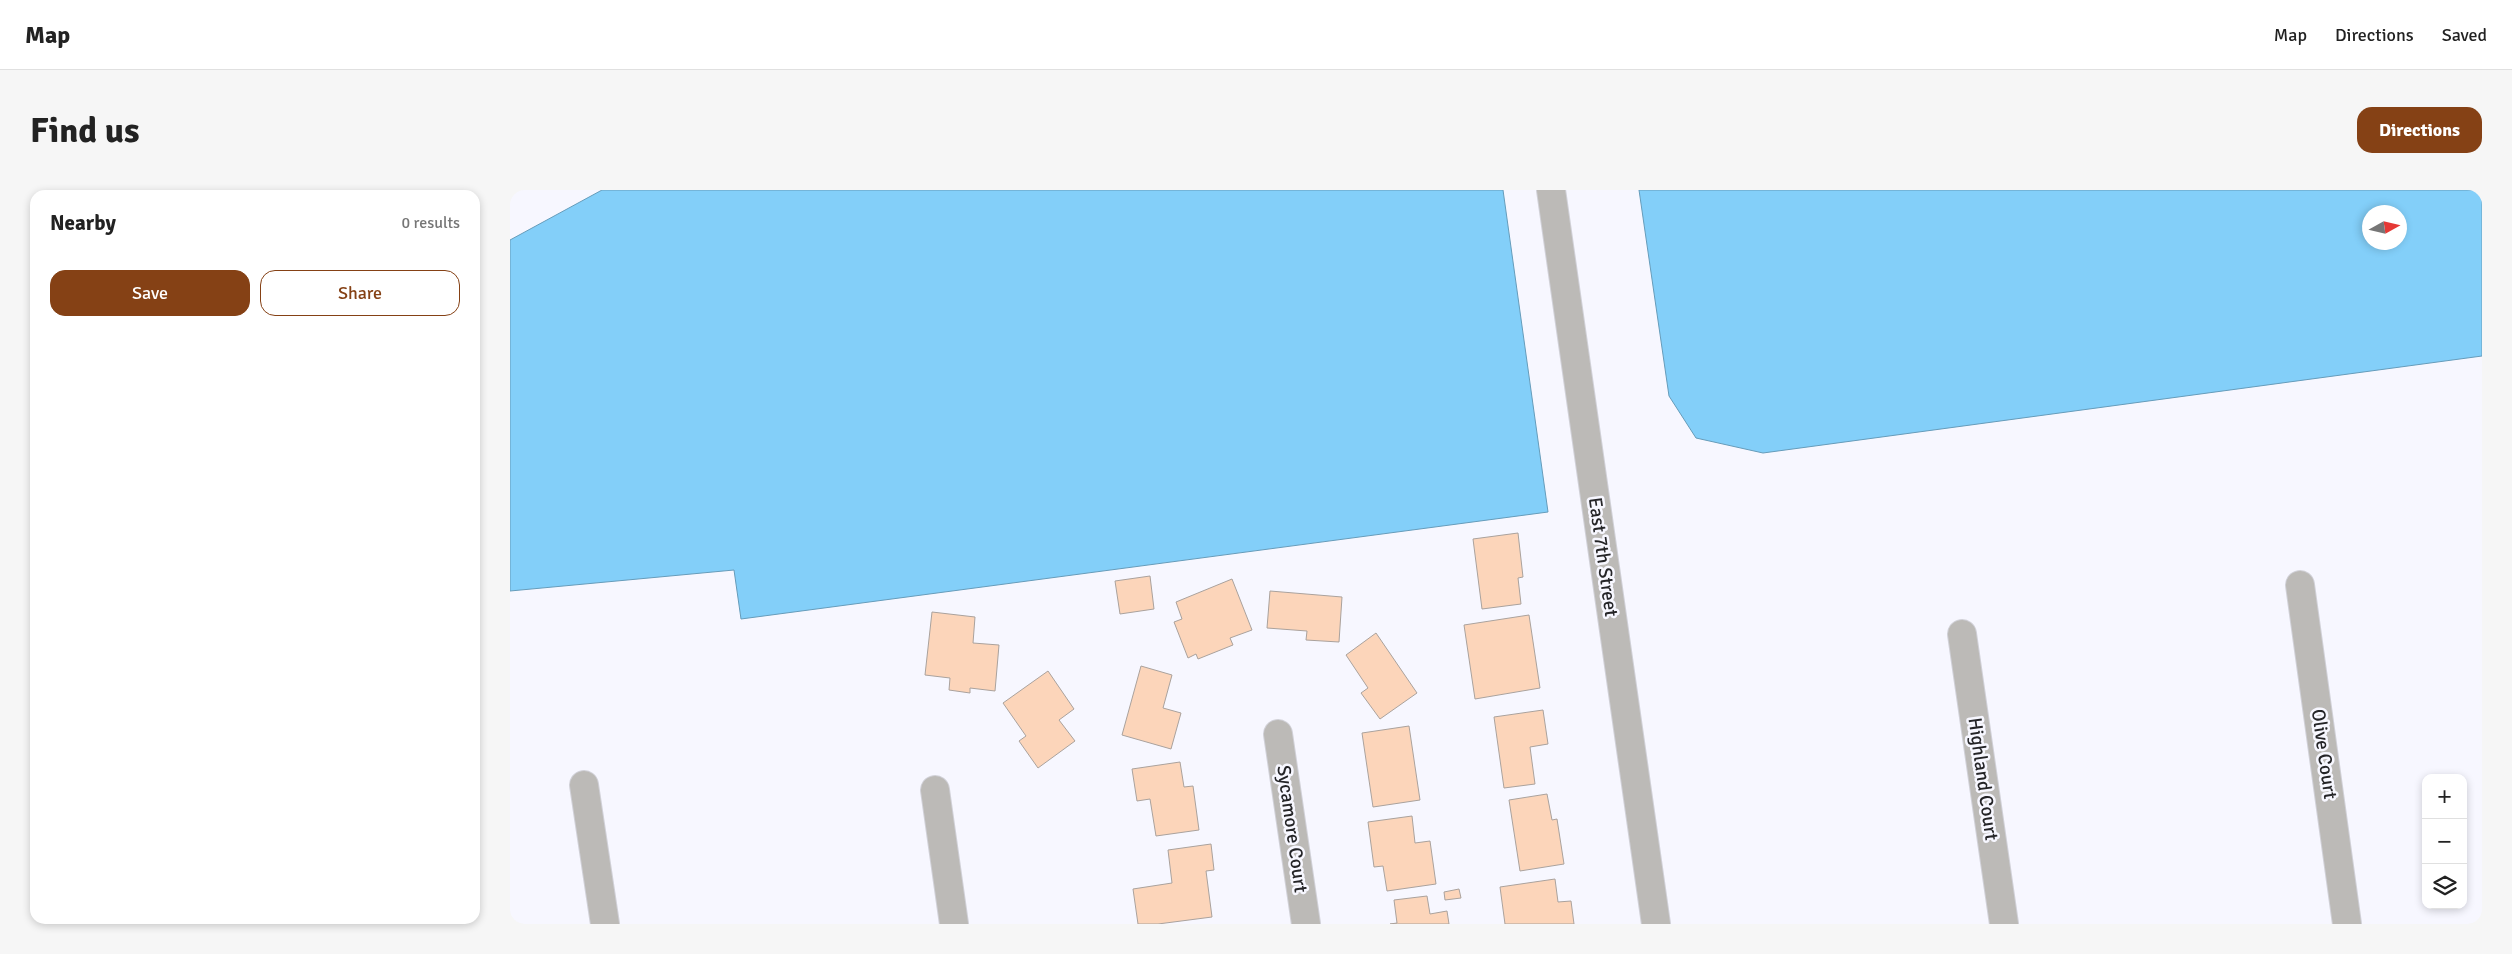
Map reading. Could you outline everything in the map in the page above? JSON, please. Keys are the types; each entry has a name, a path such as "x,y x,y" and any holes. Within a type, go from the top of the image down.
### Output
{"street":[{"name":"East 7th Street","path":"1551,190 1656,924"},
{"name":"Olive Court","path":"2300,585 2347,924"},
{"name":"Highland Court","path":"1962,634 2004,924"},
{"name":"Sycamore Court","path":"1278,734 1306,924"},
{"path":"584,785 605,924"},
{"path":"935,790 954,924"}],"water":[{"path":"602,190 1503,190 1548,512 741,619 734,570 510,591 510,240"},
{"path":"1639,190 2482,190 2482,356 1763,453 1696,438 1669,396"}],"building":[{"path":"1518,533 1523,577 1518,578 1521,604 1482,609 1473,539"},
{"path":"1150,576 1154,609 1120,614 1115,581"},
{"path":"1232,579 1252,630 1230,638 1233,645 1198,659 1196,654 1188,658 1174,622 1182,619 1176,602"},
{"path":"1270,591 1342,597 1339,642 1306,640 1307,631 1267,628"},
{"path":"932,612 975,617 973,643 999,645 995,691 970,688 970,693 949,690 950,678 925,675"},
{"path":"1529,615 1540,688 1475,699 1464,625"},
{"path":"1376,633 1417,693 1380,719 1361,693 1368,688 1346,655"},
{"path":"1141,666 1172,675 1163,708 1181,713 1171,749 1122,735"},
{"path":"1048,671 1074,709 1059,720 1075,741 1038,768 1019,741 1026,736 1003,703"},
{"path":"1543,710 1548,744 1530,747 1535,784 1504,788 1494,717"},
{"path":"1409,726 1420,800 1373,807 1362,733"},
{"path":"1180,762 1184,787 1193,786 1199,830 1156,836 1150,799 1137,801 1132,769"},
{"path":"1547,794 1552,820 1557,819 1564,864 1520,871 1509,800"},
{"path":"1412,816 1415,843 1430,841 1436,884 1387,891 1383,866 1374,867 1368,822"},
{"path":"1211,844 1214,870 1206,871 1212,917 1158,924 1138,924 1133,889 1172,883 1168,850"},
{"path":"1555,879 1558,902 1571,901 1574,924 1505,924 1500,887"},
{"path":"1459,889 1461,898 1445,900 1444,892"},
{"path":"1427,896 1430,914 1447,911 1449,924 1390,924 1397,923 1394,900"}]}
